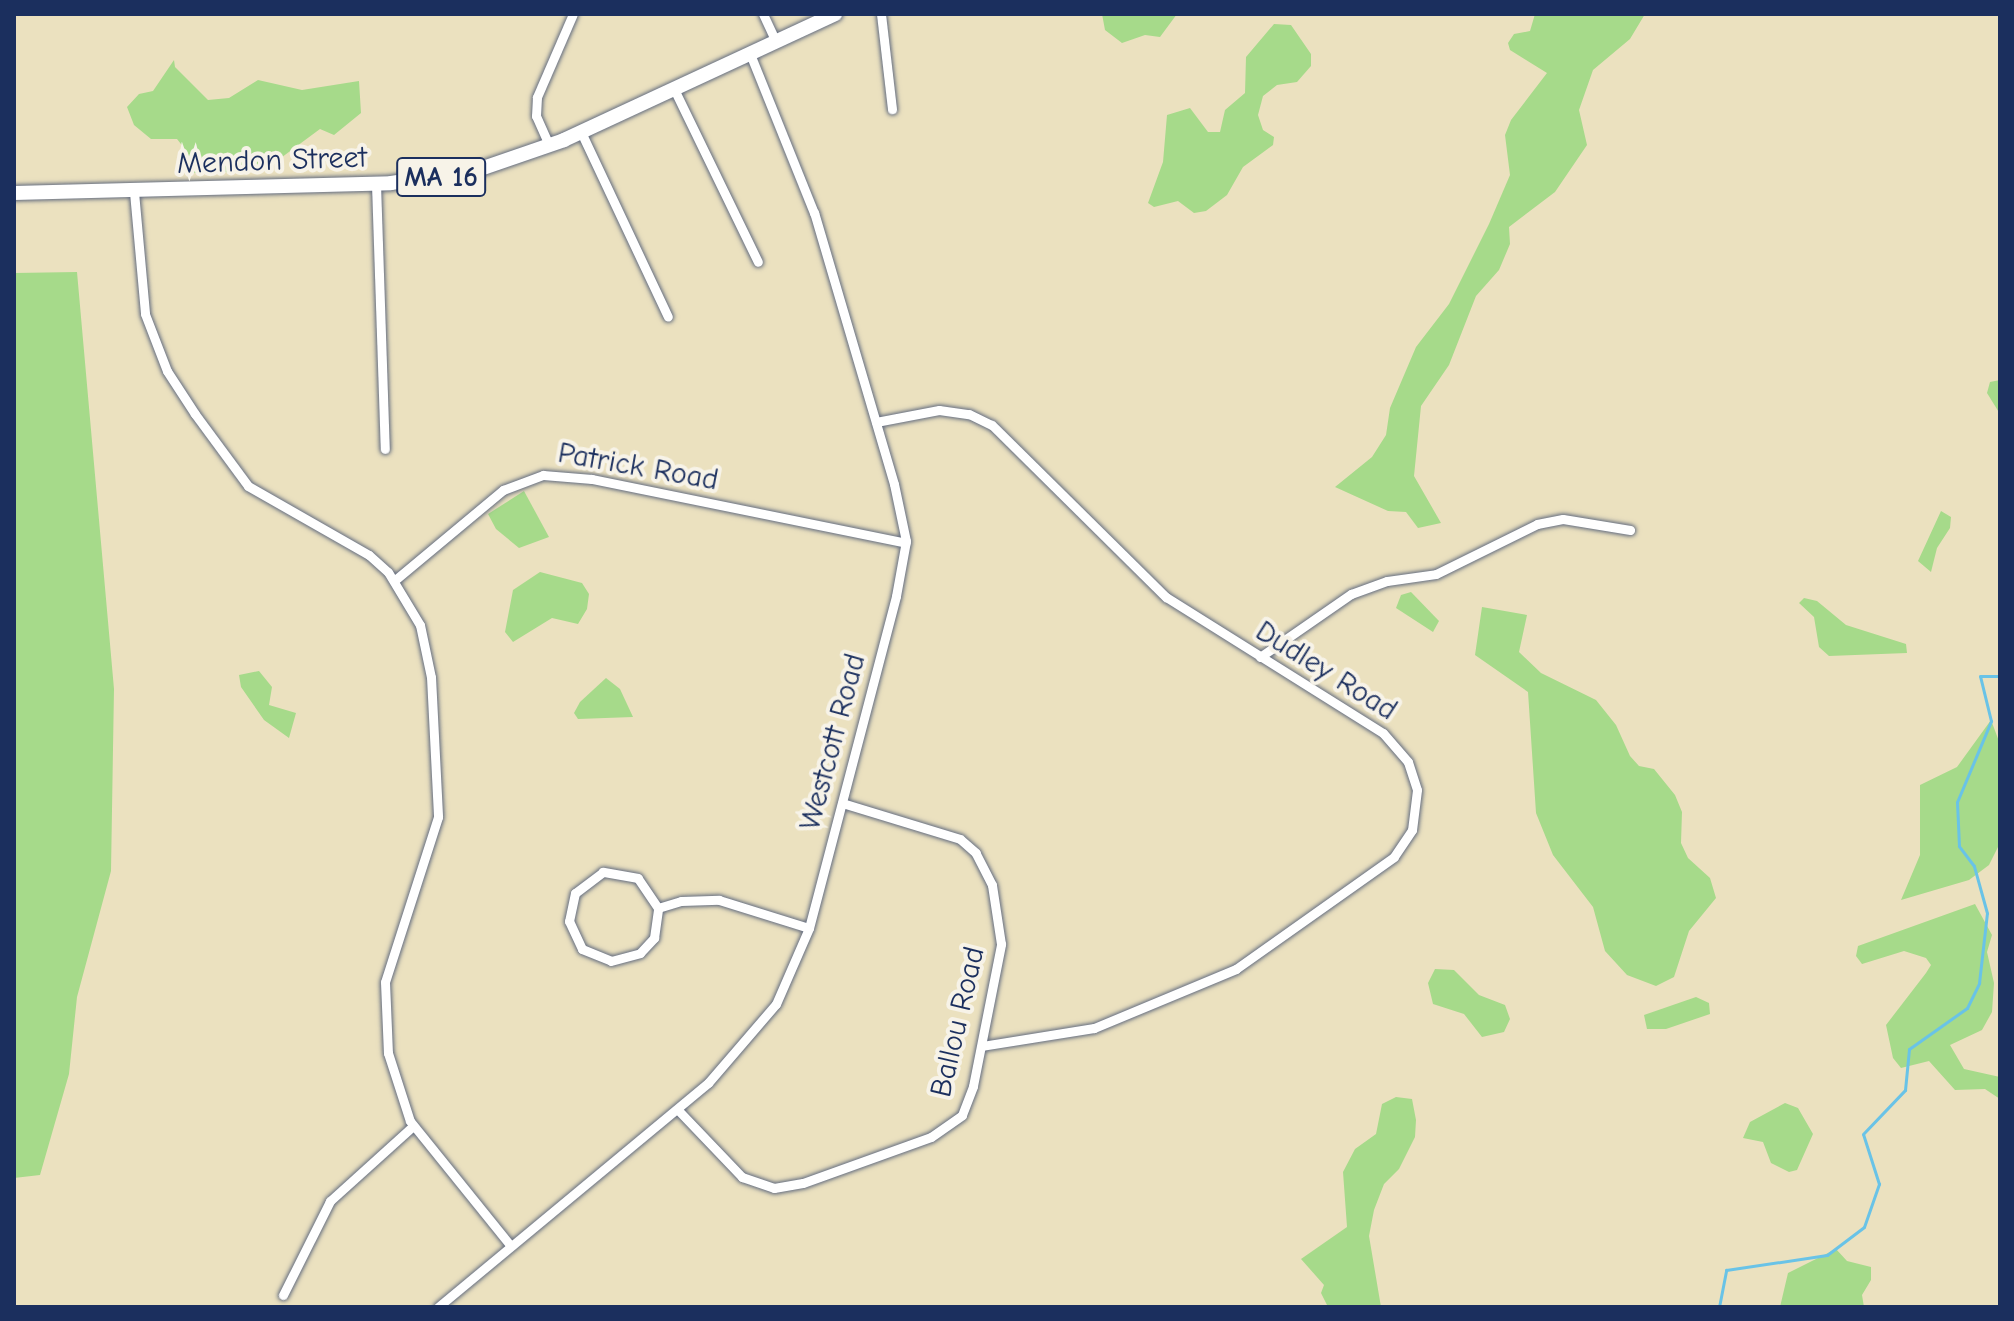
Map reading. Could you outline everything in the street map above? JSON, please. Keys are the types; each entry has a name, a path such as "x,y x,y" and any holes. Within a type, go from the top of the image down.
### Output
{"main road":[{"name":"Mendon Street","path":"14,193 376,184 477,170 581,132 835,14"}],"street":[{"path":"549,145 536,116 537,97 573,14"},
{"path":"763,14 776,42"},
{"path":"881,14 892,109"},
{"name":"Westcott Road","path":"438,1307 678,1110 760,1029 793,971 809,928 842,803 906,543 876,422 814,213 750,54"},
{"path":"674,89 758,262"},
{"path":"581,132 668,317"},
{"path":"376,184 385,449"},
{"path":"134,192 145,314 167,371 195,414 248,486 369,555 395,580 416,618 428,656 439,799 435,832 385,982 388,1053 396,1089 413,1126 510,1245"},
{"name":"Dudley Road","path":"876,422 939,410 969,414 992,425 1166,597 1376,728 1403,753 1418,800 1412,830 1402,849 1377,871 1215,980 1094,1028 982,1046"},
{"name":"Patrick Road","path":"395,580 503,490 543,475 592,479 906,543"},
{"path":"1260,657 1351,594 1387,581 1436,574 1537,524 1563,519 1630,530"},
{"name":"Ballou Road","path":"678,1110 750,1182 774,1188 803,1183 956,1124 973,1086 1001,944 998,906 984,865 964,842 945,833 842,803"},
{"path":"612,871 646,884 658,908 654,938 640,953 621,961 600,959 582,949 569,921 580,886 612,871"},
{"path":"658,908 699,898 719,900 809,928"},
{"path":"283,1295 330,1201 413,1126"}],"green space":[{"path":"1102,14 1177,14 1160,37 1145,35 1122,43 1105,30"},
{"path":"1535,14 1645,14 1630,39 1593,70 1579,110 1587,145 1555,192 1509,227 1510,244 1499,270 1476,296 1449,365 1421,406 1414,476 1441,523 1418,528 1406,512 1388,511 1335,487 1372,457 1386,435 1390,408 1416,347 1449,304 1510,175 1505,135 1511,120 1547,73 1510,50 1508,43 1514,34 1530,31"},
{"path":"1274,24 1291,25 1311,54 1311,66 1297,82 1277,85 1263,96 1258,115 1263,130 1274,137 1273,145 1243,167 1227,195 1206,211 1194,213 1178,201 1154,207 1148,203 1163,162 1167,115 1190,108 1208,132 1220,132 1225,110 1245,93 1246,57"},
{"path":"174,60 175,67 208,100 229,98 258,80 302,90 359,81 361,113 334,135 320,129 274,163 228,173 218,168 190,174 184,163 188,153 177,139 151,139 134,125 127,107 139,94 153,91"},
{"path":"77,272 114,689 111,871 77,997 69,1074 40,1175 14,1178 14,273"},
{"path":"2000,380 2000,414 1987,393 1990,382"},
{"path":"524,491 549,537 519,548 496,529 488,514"},
{"path":"1941,511 1951,517 1950,528 1937,548 1931,572 1918,561"},
{"path":"540,572 582,583 589,594 587,609 578,624 552,618 513,642 505,632 513,590"},
{"path":"1411,592 1439,621 1433,632 1396,608 1401,595"},
{"path":"1804,598 1817,601 1846,625 1906,644 1907,653 1829,656 1819,647 1814,617 1799,603"},
{"path":"1482,607 1527,615 1519,652 1541,673 1596,700 1616,725 1630,756 1639,766 1654,769 1675,795 1682,812 1681,843 1688,858 1710,878 1716,898 1689,931 1674,977 1656,986 1627,975 1605,951 1593,907 1553,855 1536,813 1528,692 1475,655"},
{"path":"259,671 272,687 269,705 296,713 289,738 264,720 241,687 239,675"},
{"path":"606,678 620,689 633,717 578,719 574,713 580,702"},
{"path":"1991,720 2000,744 2000,843 1989,865 1969,880 1901,900 1920,855 1920,785 1957,767"},
{"path":"1975,904 1992,935 1987,952 1994,983 1992,1012 1982,1030 1950,1045 1964,1069 2000,1077 2000,1099 1985,1089 1955,1090 1929,1061 1901,1068 1893,1058 1886,1025 1931,965 1926,958 1904,951 1862,964 1856,956 1858,946"},
{"path":"1435,969 1454,970 1479,995 1505,1005 1510,1019 1504,1032 1482,1037 1464,1014 1433,1004 1428,983"},
{"path":"1696,997 1709,1003 1710,1014 1666,1029 1647,1029 1644,1015"},
{"path":"1396,1097 1412,1099 1415,1137 1399,1169 1384,1184 1374,1210 1369,1236 1381,1307 1328,1307 1321,1293 1324,1285 1301,1259 1347,1227 1343,1172 1355,1149 1376,1134 1382,1104"},
{"path":"1785,1103 1798,1108 1813,1134 1797,1170 1789,1172 1771,1163 1763,1142 1743,1138 1750,1122"},
{"path":"1836,1249 1847,1261 1871,1267 1871,1280 1862,1295 1864,1307 1780,1307 1788,1273"}],"waterway":[{"path":"1719,1307 1726,1270 1827,1255 1864,1227 1879,1184 1863,1134 1905,1090 1909,1049 1967,1008 1979,983 1987,913 1974,866 1959,846 1957,802 1991,721 1980,676 2000,676"}]}
